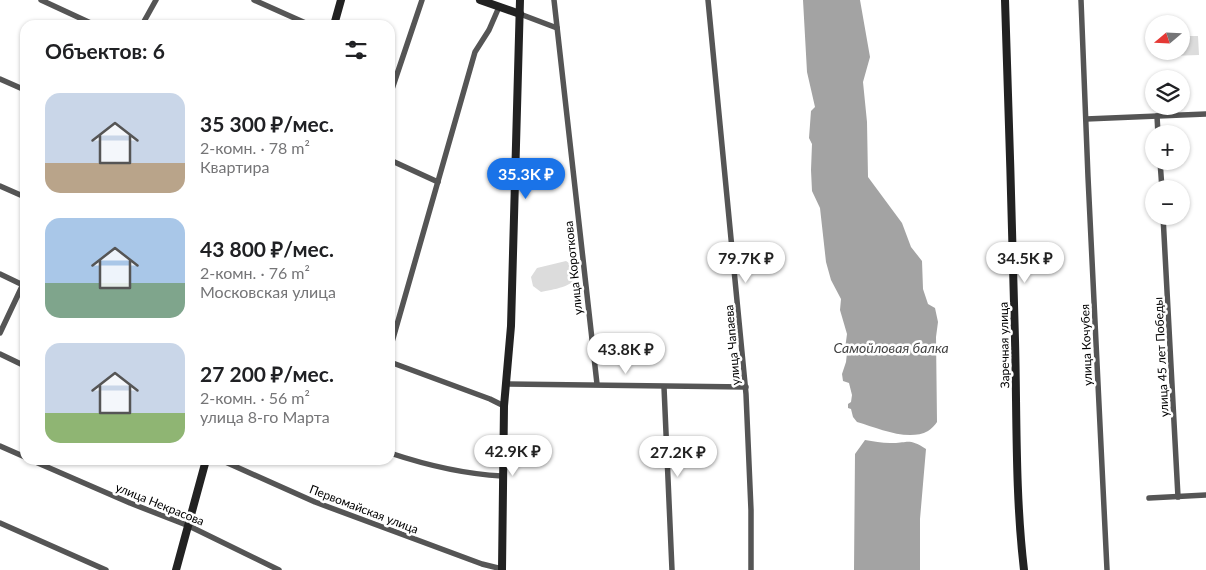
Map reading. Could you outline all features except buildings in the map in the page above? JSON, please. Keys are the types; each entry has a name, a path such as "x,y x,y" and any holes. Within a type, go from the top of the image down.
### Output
{"street":[{"path":"41,0 84,20"},
{"path":"145,20 156,0"},
{"path":"254,0 299,20"},
{"path":"335,20 341,0"},
{"path":"395,80 422,0"},
{"path":"480,0 557,28"},
{"path":"502,569 504,406 512,326 520,0"},
{"name":"улица Короткова","path":"554,0 597,384"},
{"name":"улица Чапаева","path":"708,0 746,387 751,510 751,570"},
{"name":"Заречная улица","path":"1005,0 1017,440 1021,546 1024,570"},
{"name":"улица Кочубея","path":"1081,0 1107,570"},
{"path":"395,332 475,52 489,30 499,7"},
{"path":"0,79 20,88"},
{"path":"1086,119 1206,114"},
{"path":"1157,116 1158,125"},
{"path":"395,162 438,182"},
{"path":"0,186 20,195"},
{"name":"улица 45 лет Победы","path":"1163,225 1178,497"},
{"path":"0,274 20,282"},
{"path":"0,333 20,292"},
{"path":"0,354 20,364"},
{"path":"395,364 504,406"},
{"path":"506,384 746,387"},
{"path":"664,387 672,570"},
{"path":"0,446 20,455"},
{"path":"395,455 433,466 502,476"},
{"name":"улица Некрасова","path":"43,465 189,526 279,570"},
{"path":"176,570 205,465"},
{"name":"Первомайская улица","path":"232,465 315,502 482,564 502,569"},
{"path":"1149,498 1206,495"},
{"path":"0,523 106,570"}],"shaded area":[{"path":"1190,36 1198,36 1199,55 1190,55"},
{"path":"566,261 576,271 572,282 563,287 541,292 533,286 531,277 537,268"}],"water":[{"name":"Самойловая балка","path":"803,0 860,0 870,57 863,82 867,122 868,177 902,223 911,247 922,261 923,289 928,304 935,308 938,322 936,337 937,422 928,431 920,434 902,435 857,422 853,417 851,409 848,408 852,395 849,383 843,381 842,374 846,362 847,334 840,310 841,299 831,280 826,262 820,208 812,191 812,144 809,138 811,111 815,107 807,72"},
{"path":"865,440 887,443 911,442 926,449 920,519 920,570 854,570 855,454"}]}
